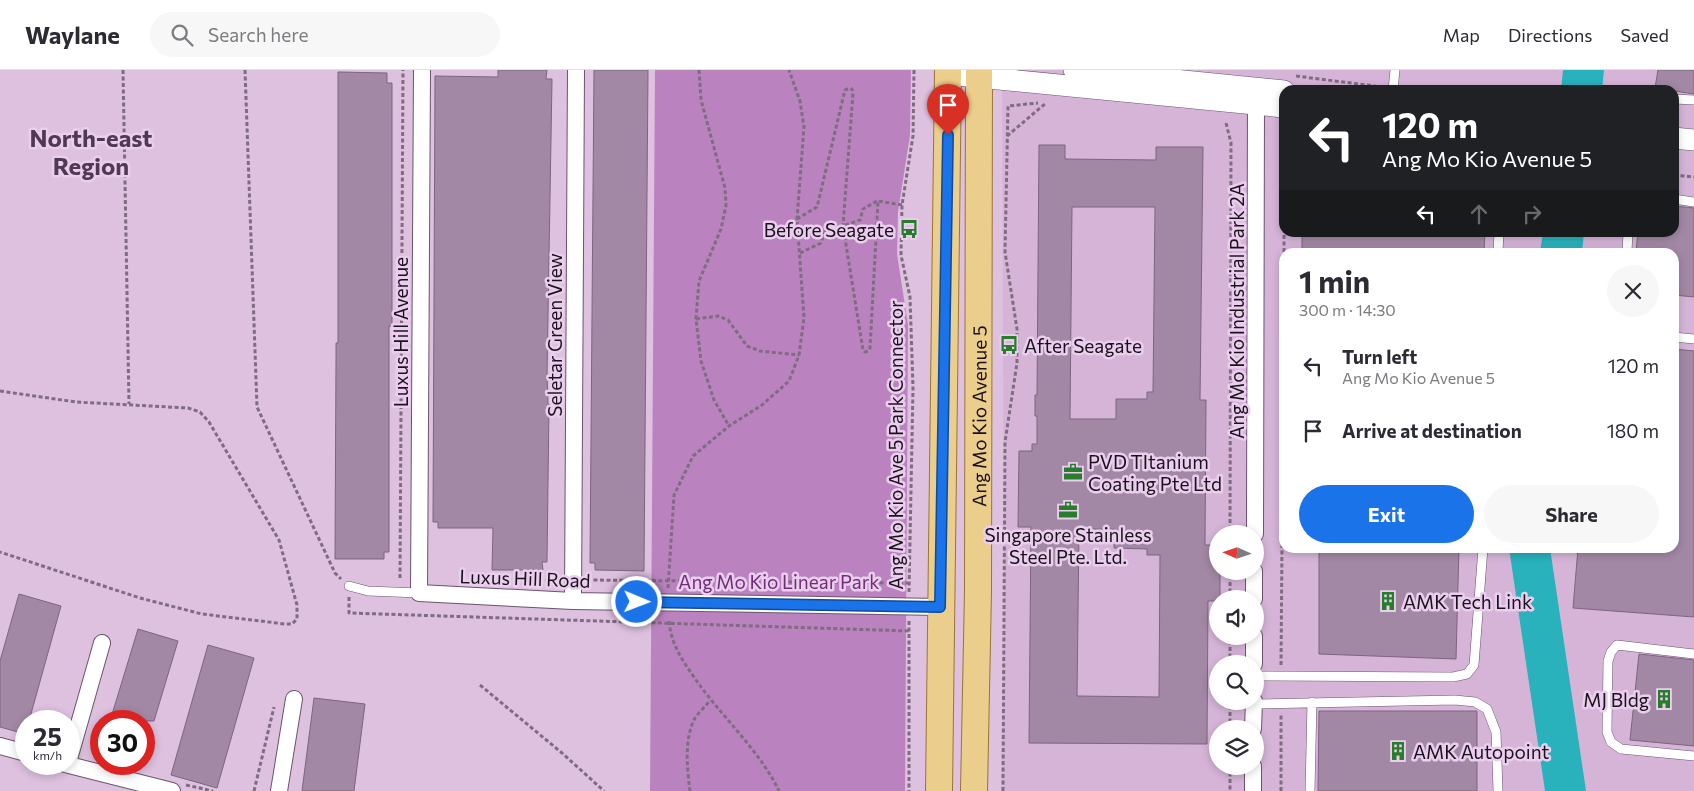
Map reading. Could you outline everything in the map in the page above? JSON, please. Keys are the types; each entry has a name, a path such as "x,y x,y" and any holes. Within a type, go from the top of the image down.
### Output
{"main road":[{"name":"Ang Mo Kio Avenue 5","path":"939,779 948,72"},
{"name":"Ang Mo Kio Avenue 5","path":"974,791 978,582 979,73"},
{"path":"939,779 955,762 966,755 975,744"}],"street":[{"name":"Luxus Hill Avenue","path":"419,586 422,70"},
{"name":"Seletar Green View","path":"573,601 576,70"},
{"path":"1074,70 1256,96 1279,105"},
{"path":"948,72 1168,82"},
{"path":"1256,96 1279,88"},
{"name":"Ang Mo Kio Industrial Park 2A","path":"1255,525 1256,96"},
{"path":"1679,138 1694,140"},
{"path":"1679,152 1694,153"},
{"name":"Luxus Hill Road","path":"419,586 573,601 940,607"},
{"path":"80,720 102,643"},
{"path":"279,791 294,699"},
{"path":"0,746 15,750"},
{"path":"80,768 172,791"},
{"path":"1253,775 1253,791"}],"lane":[{"path":"1393,85 1395,70"},
{"path":"1679,99 1694,100"},
{"path":"1679,200 1694,202"},
{"path":"1679,338 1694,339"},
{"path":"1264,676 1453,677 1467,674 1474,665 1483,553"},
{"name":"Luxus Hill Road","path":"349,586 368,591 419,586"},
{"path":"1694,654 1617,645 1611,652 1608,661 1607,732 1611,742 1621,749 1694,756"},
{"path":"1264,702 1455,700 1475,702 1487,709 1496,732 1498,791"},
{"path":"1310,791 1312,702"}],"path":[{"path":"124,70 129,404"},
{"path":"245,70 257,407 335,573 349,586 348,613 909,631"},
{"path":"400,578 404,70"},
{"path":"699,70 701,100 725,188 726,205 721,229 699,281 696,319 701,361 714,400 729,426"},
{"path":"779,791 770,773 710,700 678,654 670,635 667,602 674,495 693,456 729,426 762,405 789,381 799,355 804,318 797,219 804,128 800,101 789,70"},
{"name":"Ang Mo Kio Ave 5 Park Connector","path":"909,791 909,583 913,388 910,297 901,255 902,205 913,136 914,70"},
{"path":"1289,84 1310,85"},
{"path":"797,219 817,207 845,90 850,88 853,93 842,226 863,350 865,352 870,348 878,201"},
{"path":"1007,137 1046,102"},
{"path":"1003,791 1005,442 1017,364 1017,329 1006,252 1008,106"},
{"path":"1226,123 1231,143 1230,525"},
{"path":"1679,176 1694,177"},
{"path":"800,252 821,242 826,228 842,226 860,220 863,208 878,201 902,205"},
{"path":"696,319 718,316 728,320 747,346 760,351 799,355"},
{"path":"0,391 76,402 188,408 200,412 209,422 278,540 297,605 297,619 292,624 285,624 202,614 140,598 0,552"},
{"path":"1281,676 1282,553"},
{"path":"391,578 400,578 419,586"},
{"path":"498,579 909,583"},
{"path":"480,685 562,753 604,791"},
{"path":"254,791 276,698 294,699"},
{"path":"690,791 687,767 689,739 695,718 710,700"},
{"path":"1281,703 1281,791"},
{"path":"1230,775 1230,791"}],"shaded area":[{"path":"1002,70 1694,70 1694,791 1001,791 1004,601"}],"green space":[{"name":"Ang Mo Kio Linear Park","path":"655,70 911,70 910,135 898,212 897,254 908,325 905,791 650,791"}],"water":[{"path":"1563,70 1604,70 1602,85 1562,85"},
{"path":"1542,237 1584,237 1582,248 1541,248"},
{"path":"1510,553 1551,553 1586,791 1545,791"}],"building":[{"path":"498,70 547,70 546,79 552,79 547,375 549,404 547,562 542,562 543,570 492,570 493,528 438,528 438,522 433,522 435,76 498,77"},
{"path":"594,70 648,70 644,571 595,570 595,563 590,563"},
{"path":"1658,70 1694,70 1694,94 1679,92 1679,85 1656,85"},
{"path":"338,72 387,73 387,83 392,83 392,326 389,326 389,552 384,552 384,559 335,559 336,343 338,343"},
{"path":"1039,145 1065,145 1065,159 1156,160 1156,147 1203,147 1200,400 1206,400 1205,545 1209,545 1209,580 1220,580 1220,590 1209,590 1208,601 1207,744 1029,743 1031,527 1018,527 1019,451 1032,451 1032,444 1037,444 1035,395 1037,395","holes":["1072,207 1155,207 1153,392 1147,392 1147,399 1116,399 1116,419 1070,419","1079,529 1114,529 1114,548 1147,549 1147,555 1160,555 1159,697 1077,696"]},
{"path":"1679,206 1694,208 1694,297 1679,296 1679,248 1636,248 1638,237 1679,237"},
{"path":"1302,237 1485,237 1484,248 1302,248"},
{"path":"1679,350 1694,351 1694,617 1573,608 1578,553 1679,553"},
{"name":"AMK Tech Link","path":"1319,553 1459,553 1456,659 1319,654"},
{"path":"19,594 61,606 32,710 15,710 15,731 0,727 0,661"},
{"path":"138,629 178,641 155,718 155,710 113,710"},
{"path":"208,645 254,658 217,788 171,775"},
{"name":"MJ Bldg","path":"1639,654 1694,660 1694,746 1630,740"},
{"path":"314,698 365,704 354,791 302,791"},
{"name":"AMK Autopoint","path":"1319,711 1477,711 1477,791 1318,791"}],"place":[{"name":"Before Seagate","path":"909,229"},
{"name":"After Seagate","path":"1009,345"},
{"name":"PVD TItanium Coating Pte Ltd","path":"1073,472"},
{"name":"Singapore Stainless Steel Pte. Ltd.","path":"1068,510"},
{"name":"AMK Tech Link","path":"1388,601"},
{"name":"MJ Bldg","path":"1664,699"},
{"name":"AMK Autopoint","path":"1398,751"}],"district":[{"name":"North-east Region","path":"91,151"}],"route":[{"path":"637,602 940,607 948,135"}]}
